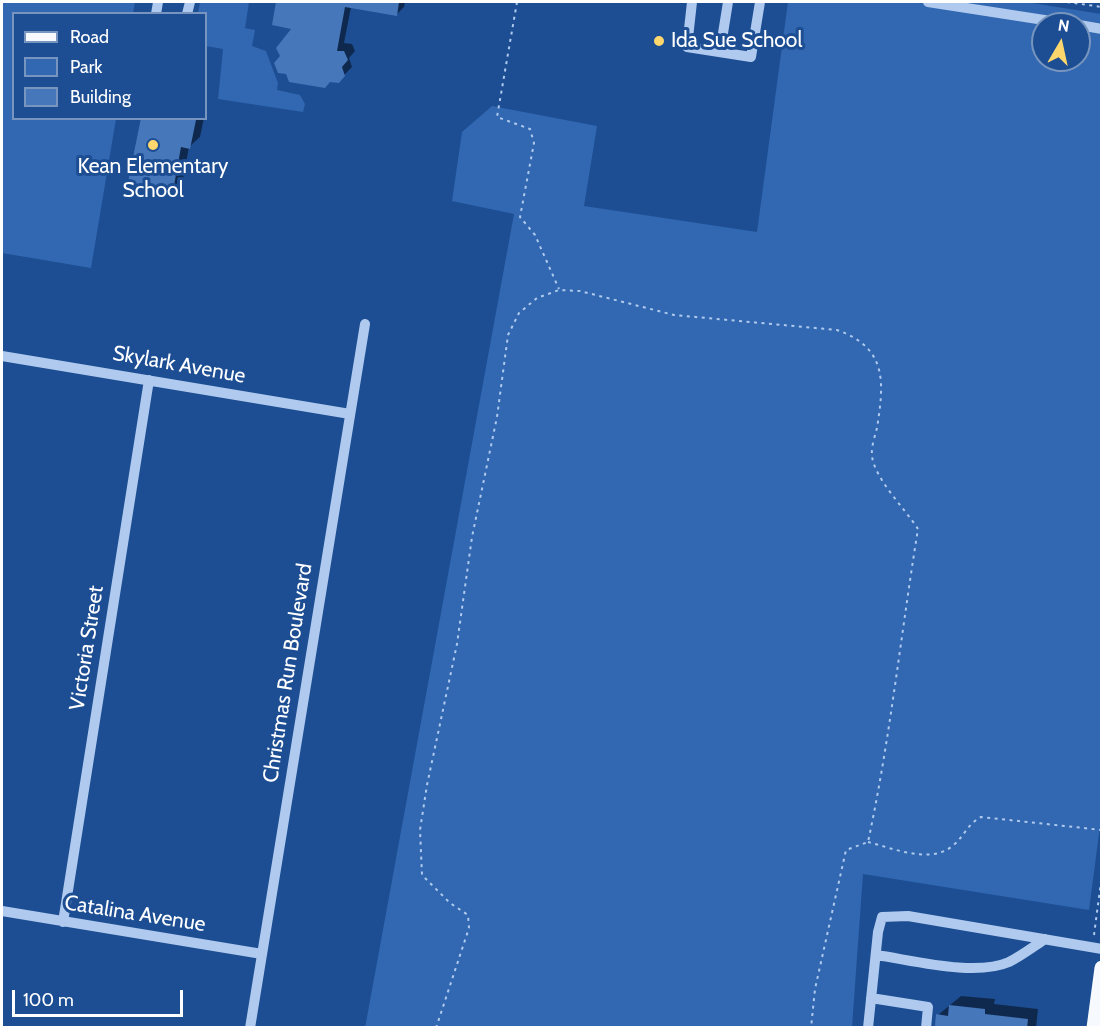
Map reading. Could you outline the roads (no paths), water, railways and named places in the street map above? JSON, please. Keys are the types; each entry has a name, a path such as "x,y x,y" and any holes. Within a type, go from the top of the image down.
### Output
{"main road":[{"path":"1094,1028 1101,968"}],"street":[{"path":"692,2 687,47 751,57 760,2"},
{"path":"720,52 728,2"},
{"path":"928,2 1031,18"},
{"name":"Christmas Run Boulevard","path":"250,1028 365,324"},
{"name":"Skylark Avenue","path":"2,356 350,414"},
{"name":"Victoria Street","path":"63,922 149,380"},
{"name":"Catalina Avenue","path":"2,911 262,954"},
{"path":"869,1027 882,917 908,916 1101,949"},
{"path":"876,955 957,967 989,967 1008,962 1045,939"},
{"path":"871,998 928,1007 926,1028"}],"place":[{"name":"Ida Sue School","path":"659,41"},
{"name":"Kean Elementary School","path":"153,145"}]}
